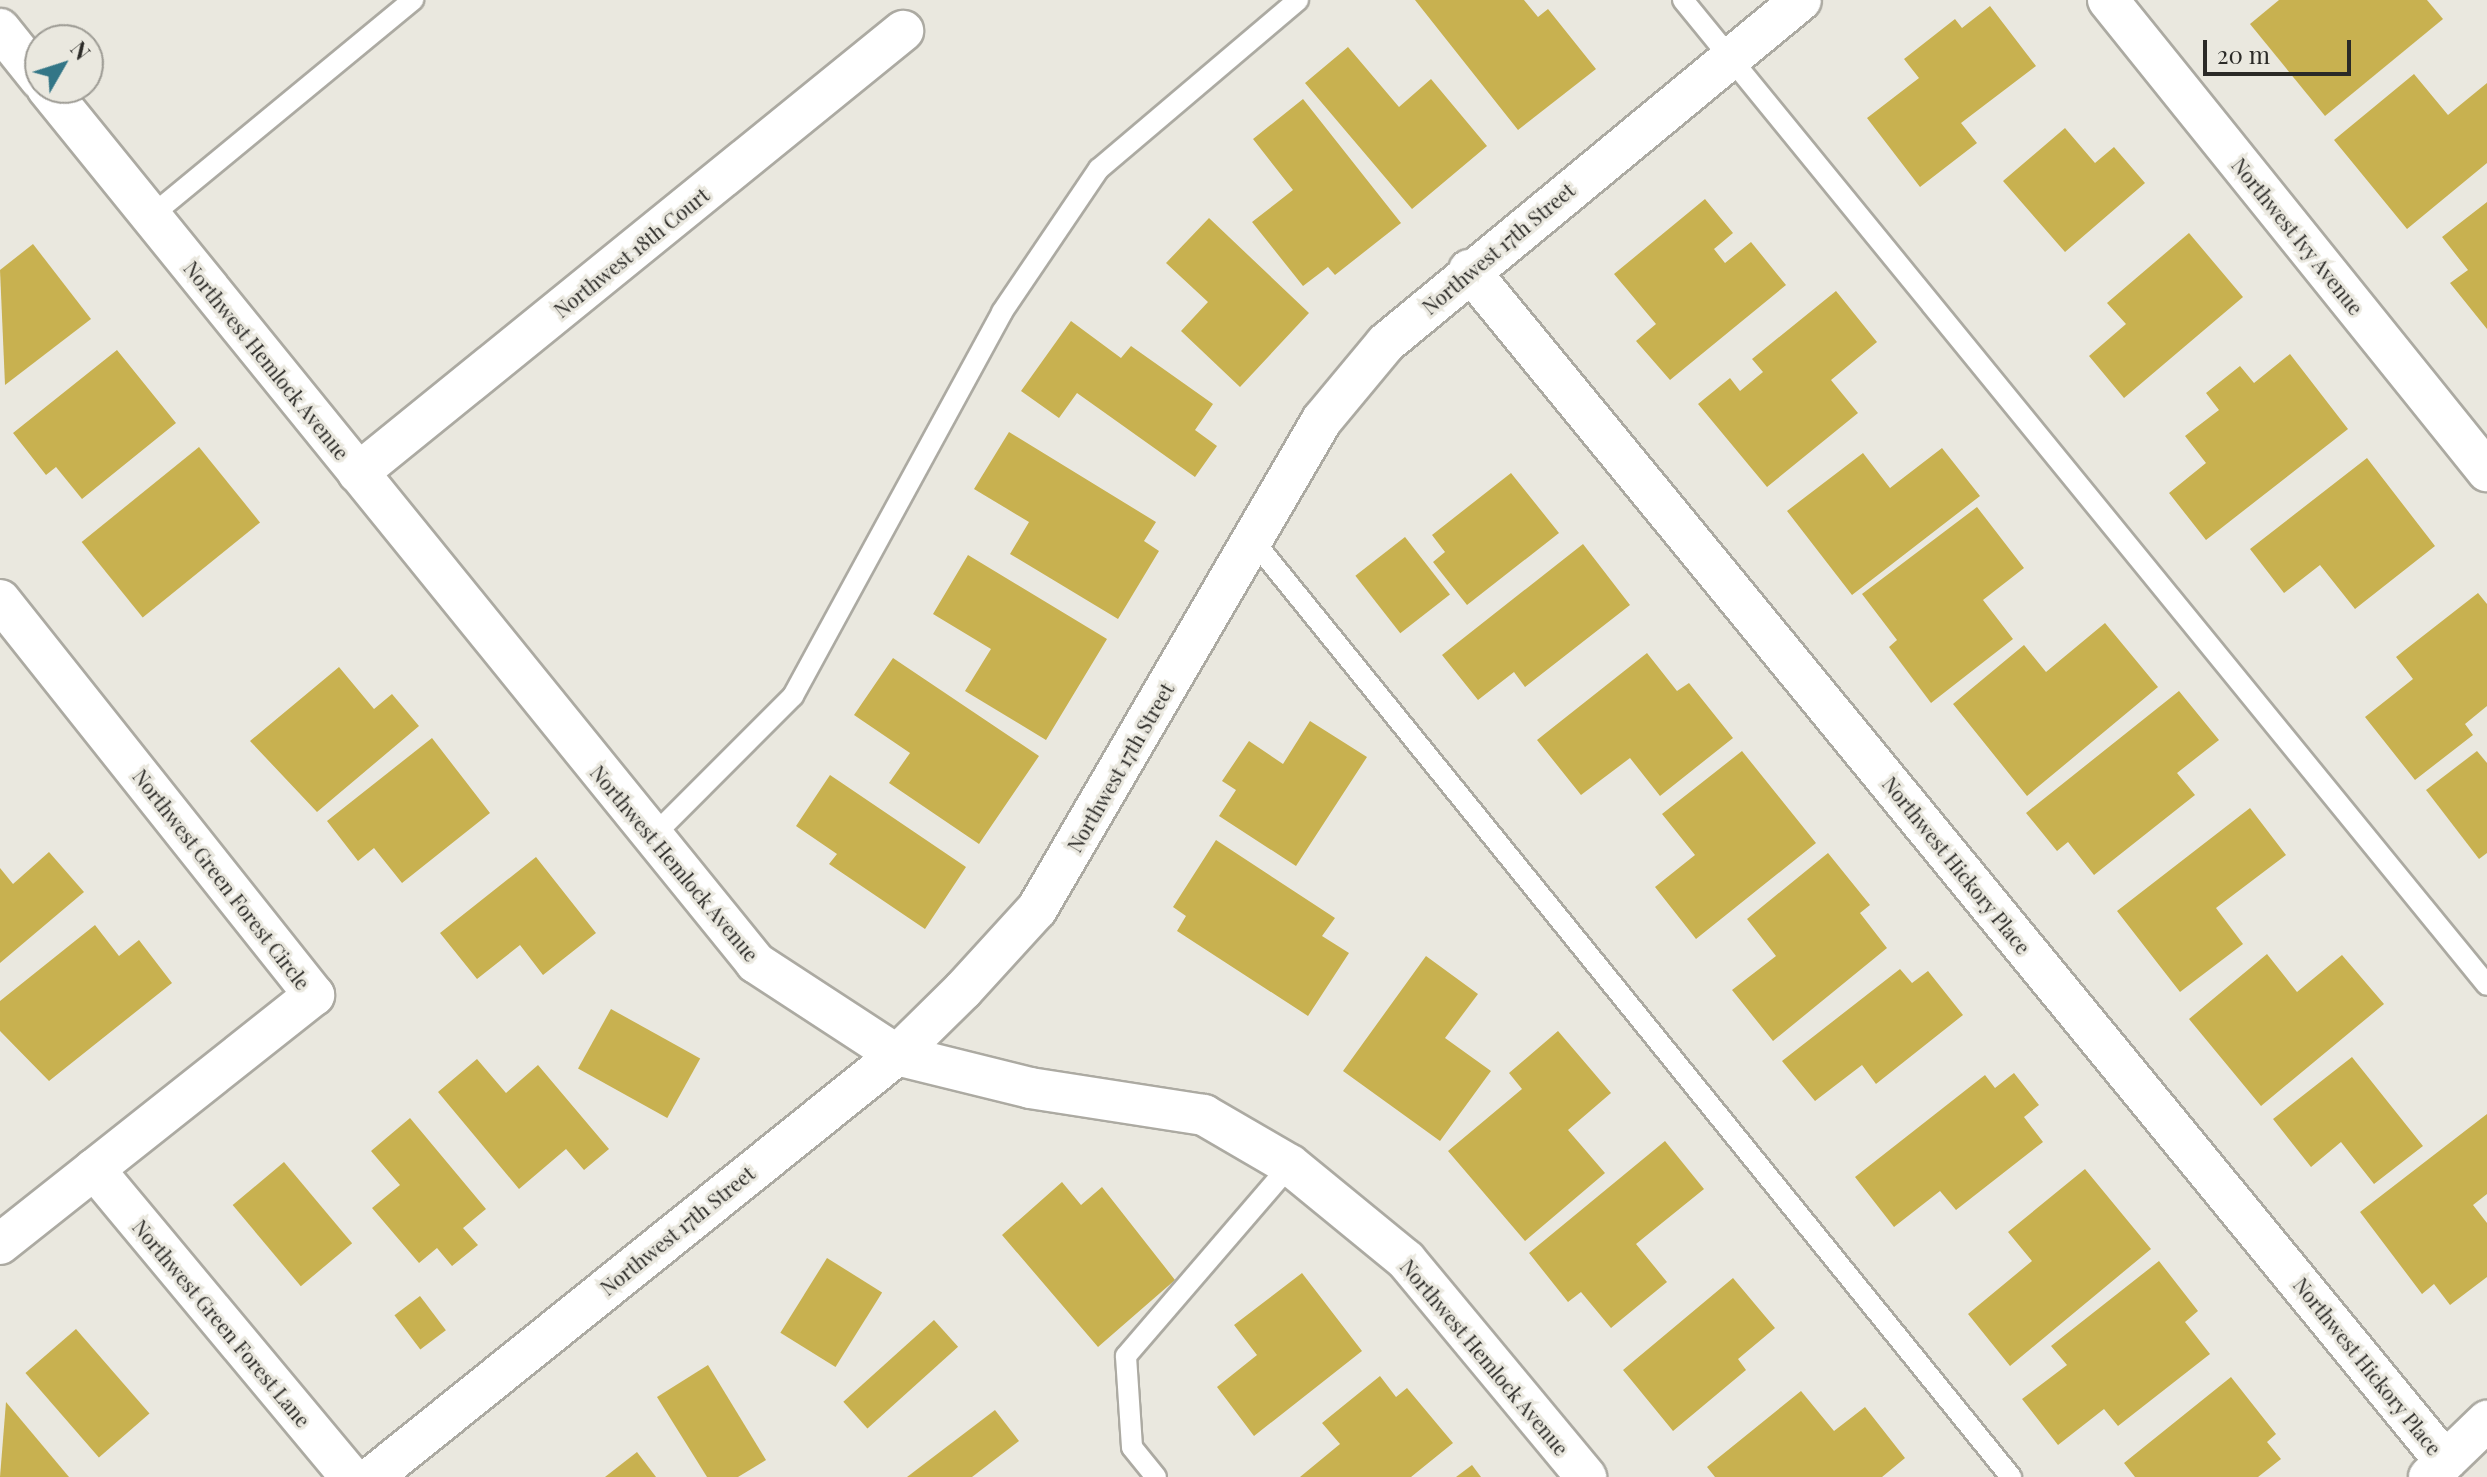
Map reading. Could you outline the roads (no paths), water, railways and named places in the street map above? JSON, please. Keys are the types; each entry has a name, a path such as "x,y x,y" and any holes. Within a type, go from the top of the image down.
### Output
{"street":[{"name":"Northwest 17th Street","path":"372,1477 897,1055 1037,909 1322,420 1386,343 1469,270 1801,0"},
{"name":"Northwest Ivy Avenue","path":"2108,0 2487,471"},
{"path":"0,29 24,59"},
{"name":"Northwest 18th Court","path":"358,473 903,31"},
{"name":"Northwest Hemlock Avenue","path":"60,104 651,838 756,963 897,1055 1030,1088 1204,1115 1290,1165 1406,1260 1586,1477"},
{"name":"Northwest Hickory Place","path":"1469,270 2437,1469"},
{"name":"Northwest Green Forest Circle","path":"0,600 314,995 0,1244"},
{"name":"Northwest Green Forest Lane","path":"94,1169 351,1477"},
{"path":"2437,1469 2487,1421"}],"lane":[{"path":"151,216 413,0"},
{"path":"651,838 793,696 1002,312 1099,169 1298,0"},
{"path":"1683,0 2487,985"},
{"path":"1252,539 2011,1477"},
{"path":"1156,1477 1132,1447 1126,1356 1290,1165"}]}
